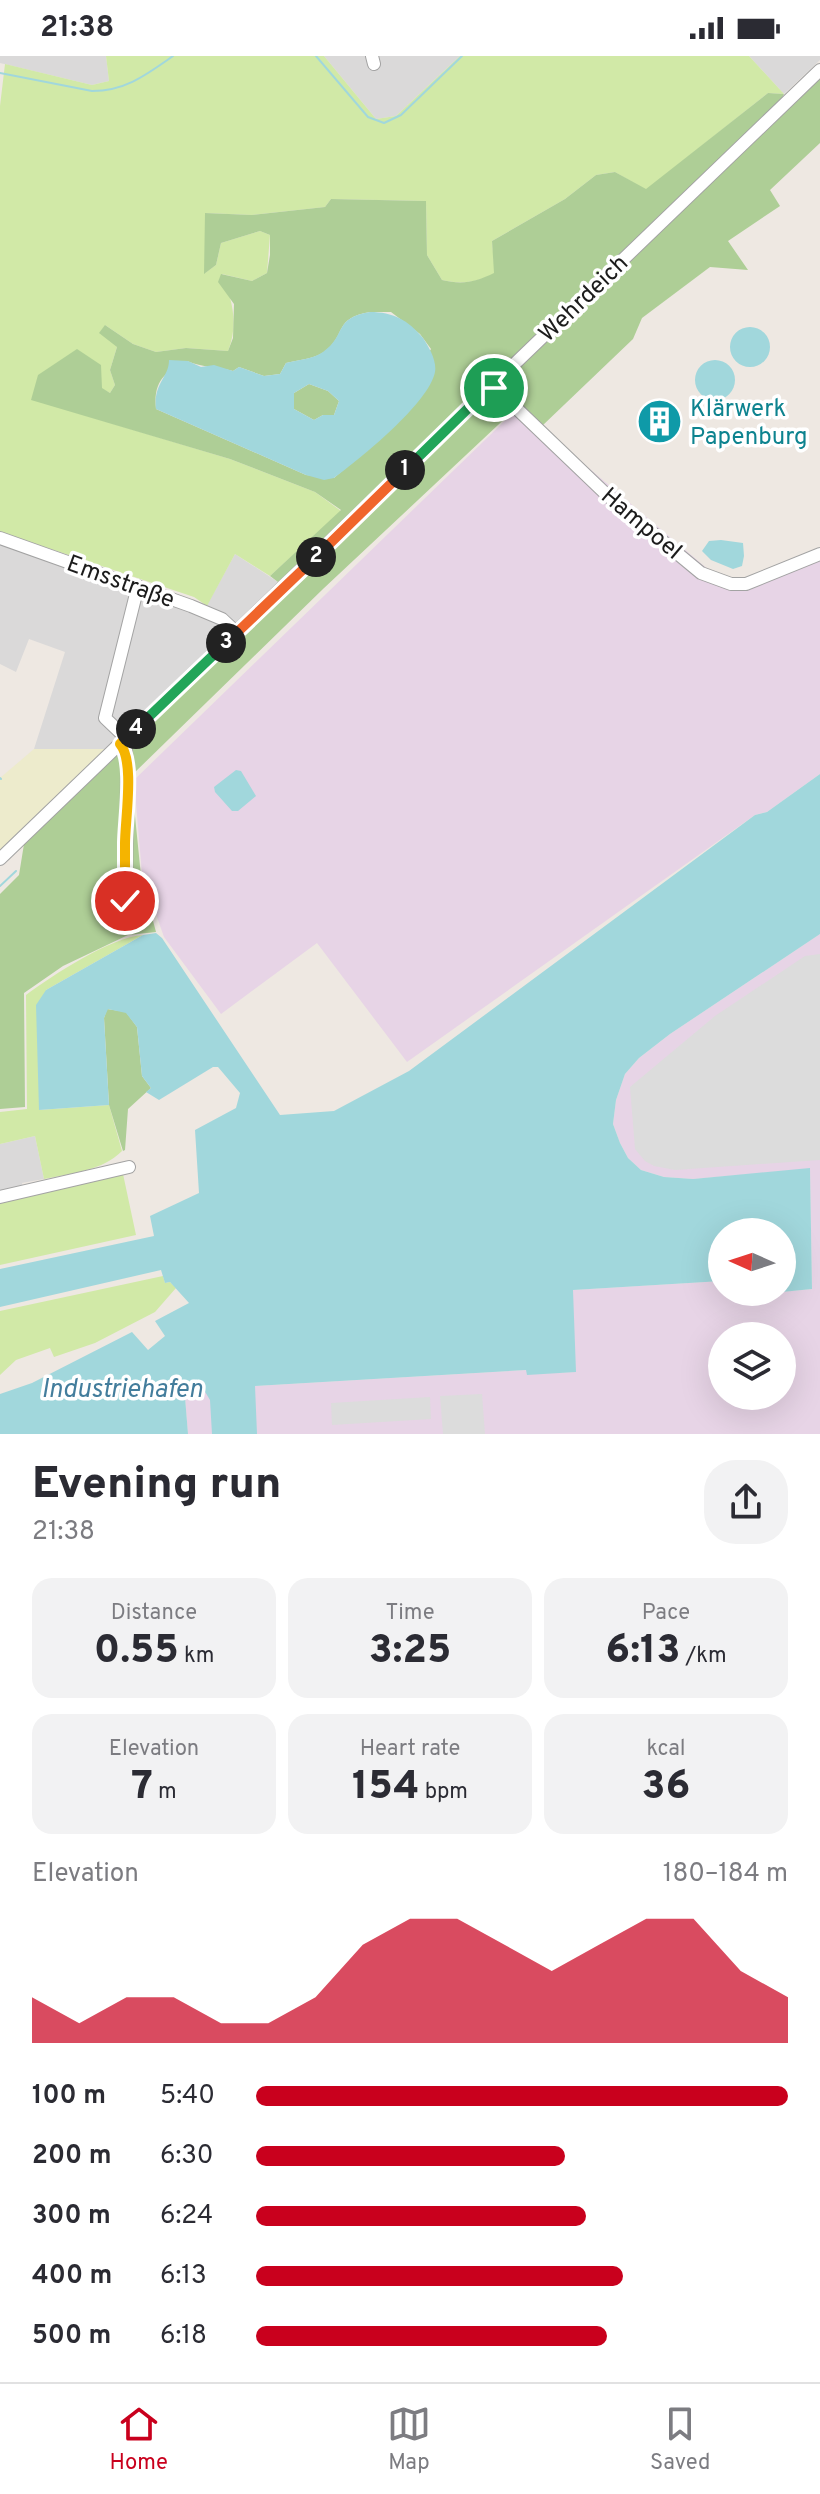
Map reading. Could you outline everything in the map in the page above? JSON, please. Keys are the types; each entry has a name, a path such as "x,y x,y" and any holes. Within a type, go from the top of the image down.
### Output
{"street":[{"name":"Wehrdeich","path":"0,859 820,70"},
{"name":"Hampoel","path":"492,385 608,496 709,577 731,584 746,584 820,554"},
{"name":"Emsstraße","path":"0,538 222,619 237,633"},
{"path":"126,918 126,751 123,741 105,718 138,586"},
{"path":"0,1197 129,1167"}],"shaded area":[{"path":"0,56 106,56 109,81 92,85 0,63"},
{"path":"324,56 460,56 396,116 376,119"},
{"path":"749,56 820,56 820,60 784,94"},
{"path":"518,408 710,571 756,585 820,559 820,774 767,812 755,815 407,1062 317,943 221,1014 164,937 142,874 134,780"},
{"path":"0,543 201,616 235,554 278,582 105,749 34,749 65,652 29,639 16,672 0,664"},
{"path":"34,749 105,749 0,853 0,778"},
{"path":"820,934 820,1434 188,1434 185,1397 201,1384 255,1397 255,1386 527,1370 527,1374 575,1372 572,1290 708,1282 708,1306 796,1306 796,1291 812,1289 810,1169 693,1179 664,1177 641,1170 628,1158 613,1124 616,1100 625,1074 639,1058"},
{"path":"820,954 820,1160 675,1170 645,1161 635,1149 630,1087 715,1016 805,956"},
{"path":"35,1136 44,1179 22,1183 23,1189 0,1193 0,1144"},
{"path":"482,1394 485,1434 443,1434 440,1396"},
{"path":"430,1397 431,1419 332,1425 331,1403"}],"green space":[{"path":"106,56 324,56 376,119 396,116 460,56 749,56 784,94 768,93 646,190 615,172 596,175 565,199 492,241 495,274 475,281 442,280 427,255 426,201 331,199 325,207 252,215 205,213 205,273 216,265 221,243 260,231 270,235 267,273 252,281 222,274 233,312 233,331 228,351 186,348 156,352 133,344 105,325 117,347 110,370 115,385 110,393 102,389 31,399 230,459 315,492 341,511 270,576 235,554 207,606 194,597 0,532 0,106 5,64 92,85 109,81"},
{"path":"820,74 820,143 770,190 780,206 728,241 748,270 710,267 642,318 633,339 542,426 517,404 521,363"},
{"path":"768,93 784,94 778,105 278,582 270,576 341,510 315,492 230,459 31,400 38,375 77,349 101,365 102,388 110,393 115,385 110,370 117,347 99,333 105,325 133,344 156,352 186,348 228,351 233,338 234,304 218,282 221,274 252,281 267,273 270,235 260,231 221,243 216,265 204,274 205,213 252,215 325,207 331,199 426,201 427,255 442,280 463,282 494,273 492,241 565,199 596,175 615,172 646,189","holes":["370,312 391,312 420,334 431,349 373,444 334,478 306,475 156,409 156,391 162,379 187,361 233,371 239,367 264,376 280,374 286,363 324,352 350,318"]},
{"path":"309,384 328,391 339,401 334,415 323,415 314,420 294,409 294,393"},
{"path":"480,403 512,412 323,589 131,776 141,876 156,932 128,935 63,966 24,993 25,1107 0,1109 0,894 19,875 24,844"},
{"path":"143,935 46,990 39,1110 109,1105 122,1151 96,1167 44,1179 35,1136 0,1144 0,1112 27,1109 26,995 99,950 115,942"},
{"path":"107,1009 126,1012 137,1027 142,1076 151,1088 128,1109 123,1151 109,1105 104,1018"},
{"path":"123,1174 136,1235 0,1265 0,1201"},
{"path":"163,1276 165,1283 170,1282 176,1288 155,1312 95,1343 54,1357 50,1348 16,1360 0,1375 0,1311"}],"water":[{"path":"378,312 406,322 428,346 434,359 435,372 430,385 407,414 334,478 324,480 306,475 156,409 157,393 169,360 188,361 201,367 214,365 233,371 239,367 264,376 280,374 286,363 323,352 345,323 358,315","holes":["309,384 328,391 339,401 334,415 323,415 314,420 294,409 294,393"]},
{"path":"750,327 764,333 770,347 764,361 750,367 736,361 730,347 736,333"},
{"path":"715,360 729,366 735,380 729,394 715,400 701,394 695,380 701,366"},
{"path":"709,541 743,543 742,566 733,569 711,560 702,551"},
{"path":"236,770 241,771 256,796 238,811 232,811 214,787"},
{"name":"Industriehafen","path":"820,774 820,934 639,1058 625,1074 616,1100 613,1124 628,1158 641,1170 664,1177 693,1179 810,1168 812,1289 796,1291 796,1218 708,1218 708,1282 573,1290 576,1372 527,1375 526,1370 255,1386 257,1434 212,1434 210,1400 201,1385 185,1397 188,1434 0,1434 0,1394 32,1383 132,1332 148,1350 165,1336 155,1321 189,1303 170,1282 165,1283 161,1270 0,1307 0,1269 154,1236 150,1216 199,1193 195,1130 236,1108 240,1093 218,1067 213,1067 159,1100 146,1092 151,1088 142,1076 137,1027 126,1013 108,1009 104,1018 109,1105 39,1110 36,1005 46,990 143,935 156,933 280,1115 334,1111 409,1071 755,815 767,812"}],"waterway":[{"path":"0,73 92,91 104,90 135,81 173,56"},
{"path":"316,56 368,117 384,123 401,115 462,56"},
{"path":"0,886 16,871"}],"place":[{"name":"Klärwerk Papenburg","path":"659,422"}],"route":[{"path":"125,901 127,764 126,751 120,744 492,385 494,388"}]}
